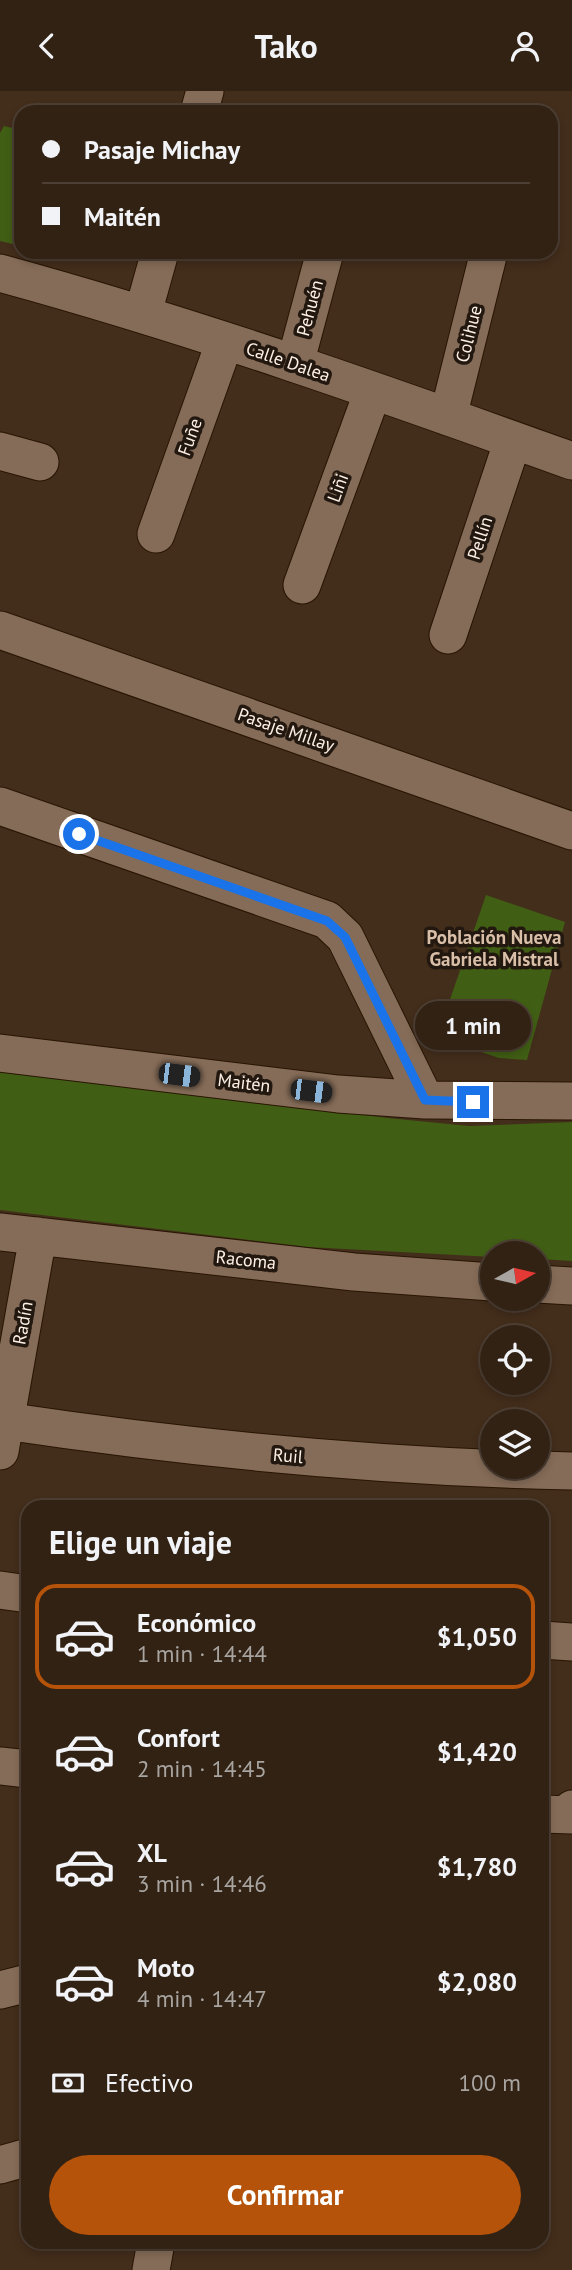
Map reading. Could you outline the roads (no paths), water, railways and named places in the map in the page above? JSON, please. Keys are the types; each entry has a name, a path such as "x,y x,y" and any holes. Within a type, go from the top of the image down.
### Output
{"street":[{"path":"143,313 158,259"},
{"name":"Pehuén","path":"295,364 323,259"},
{"name":"Colihue","path":"448,417 487,259"},
{"name":"Calle Dalea","path":"0,273 143,313 572,461"},
{"name":"Fuñe","path":"156,534 225,341"},
{"name":"Liñi","path":"303,585 373,391"},
{"name":"Pellín","path":"448,635 513,440"},
{"path":"0,451 40,462"},
{"name":"Pasaje Millay","path":"0,630 572,831"},
{"path":"0,806 327,921 345,937 425,1100"},
{"name":"Maitén","path":"0,1053 338,1094 425,1100 572,1101"},
{"name":"Racoma","path":"0,1232 354,1272 480,1281"},
{"name":"Radín","path":"3,1436 38,1236"},
{"path":"550,1285 572,1286"},
{"name":"Ruil","path":"3,1436 165,1444 400,1465 572,1471"},
{"path":"0,1590 21,1593"},
{"path":"549,1640 572,1642"},
{"path":"0,1766 21,1768"},
{"path":"549,1814 572,1815 572,1809"},
{"path":"0,1990 21,1985"},
{"path":"0,2165 21,2159"},
{"path":"151,2270 155,2249"}],"district":[{"name":"Población Nueva Gabriela Mistral","path":"494,948"}]}
